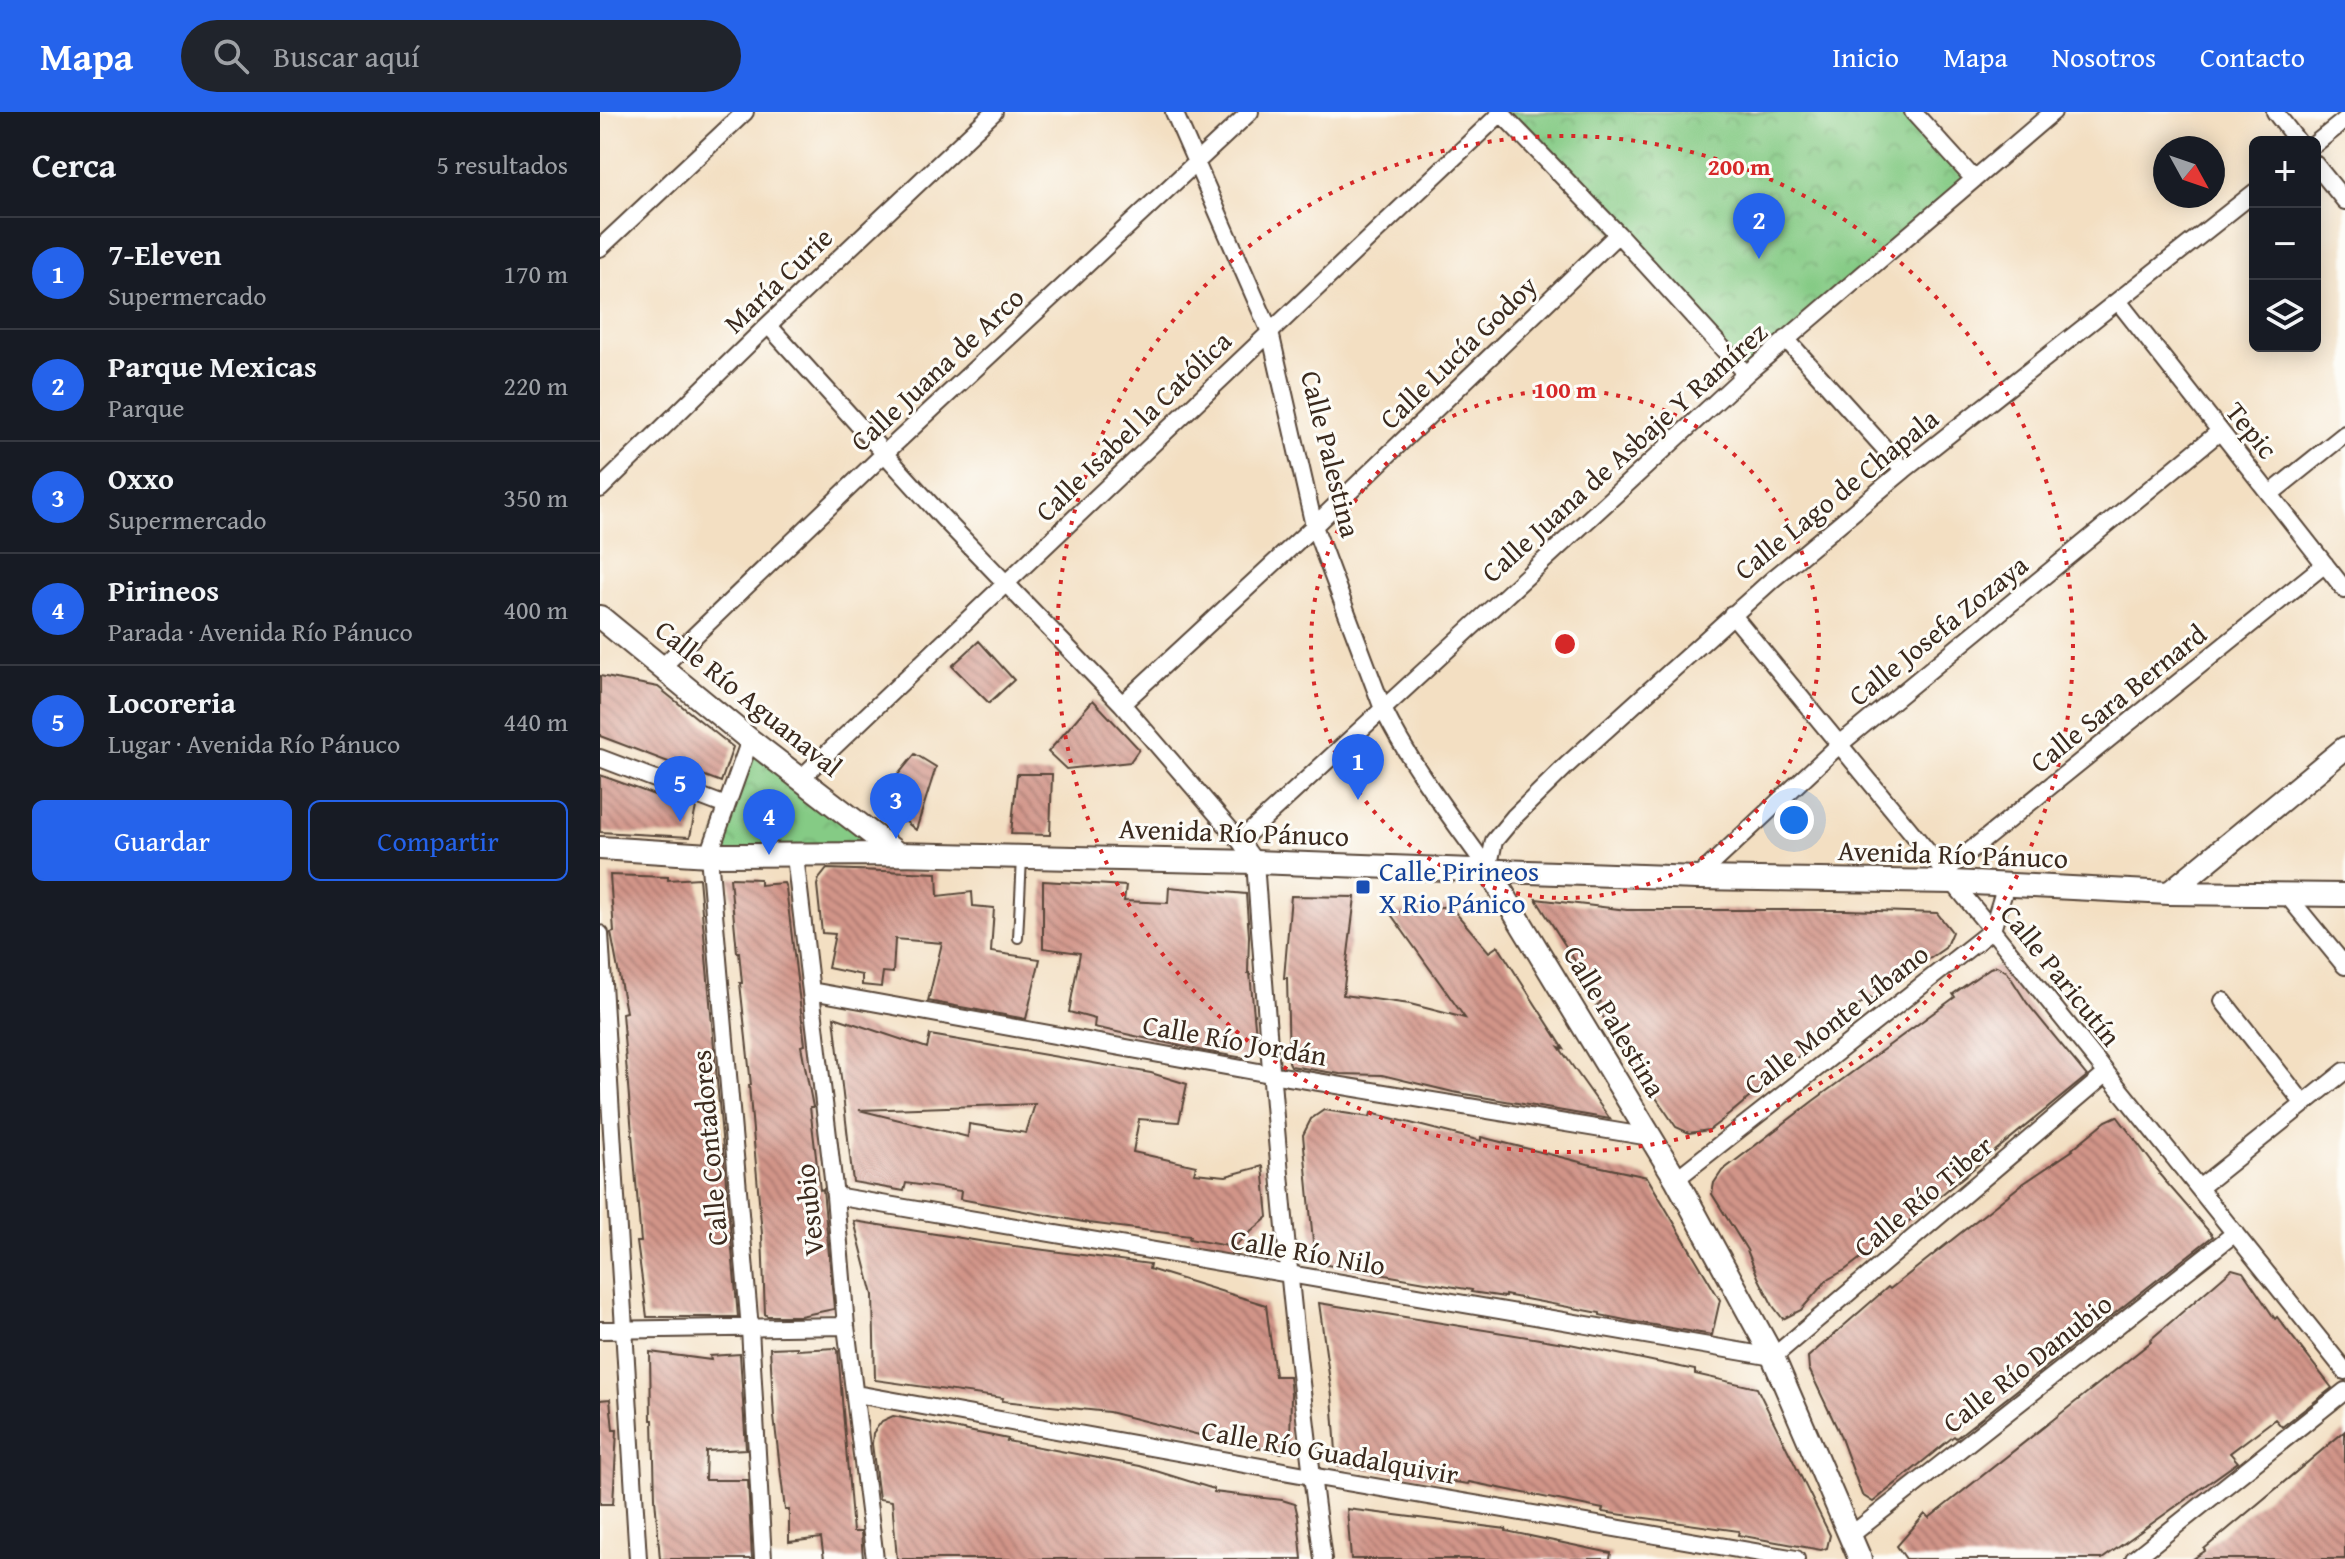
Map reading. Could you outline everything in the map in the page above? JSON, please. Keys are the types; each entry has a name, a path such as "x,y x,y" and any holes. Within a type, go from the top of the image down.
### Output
{"street":[{"path":"600,248 745,112"},
{"name":"María Curie","path":"600,489 994,112"},
{"name":"Calle Palestina","path":"1174,112 1270,332 1314,526 1394,733 1488,869 1676,1179 1773,1357 1860,1559"},
{"name":"Calle Juana de Arco","path":"662,667 885,453 1250,112"},
{"path":"1502,112 1746,374"},
{"name":"Calle Isabel la Católica","path":"800,779 1502,112"},
{"path":"1913,112 1973,178"},
{"name":"Calle Juana de Asbaje Y Ramírez","path":"1240,841 1746,374 2053,112"},
{"path":"2275,112 2293,136"},
{"path":"2321,139 2345,120"},
{"path":"2321,171 2345,201"},
{"name":"Calle Lago de Chapala","path":"1488,869 1494,841 1514,817 1732,614 1904,470 2249,197"},
{"name":"Calle Lucía Godoy","path":"1122,704 1314,526 1618,234"},
{"name":"Tepic","path":"2118,301 2345,590"},
{"path":"768,325 1005,584 1122,704 1255,862 1270,1074 1311,1476 1323,1559"},
{"path":"1786,339 1904,470"},
{"name":"Calle Josefa Zozaya","path":"1697,878 1840,744 2219,432"},
{"path":"2270,494 2345,434"},
{"name":"Calle Sara Bernard","path":"1949,877 2325,564"},
{"name":"Calle Paricutín","path":"1732,614 1992,930 2345,1371"},
{"name":"Calle Río Aguanaval","path":"600,617 750,740 898,854"},
{"name":"Calle Contadores","path":"750,740 709,855 750,1329 763,1559"},
{"path":"2169,893 2345,748"},
{"path":"600,758 726,806"},
{"name":"Avenida Río Pánuco","path":"600,848 709,855 898,854 1255,862 1697,878 1949,877 2006,885 2169,893 2345,895"},
{"name":"Vesubio","path":"795,856 835,1196 846,1326 875,1559"},
{"path":"1992,930 2006,885"},
{"path":"2286,894 2345,966"},
{"name":"Calle Monte Líbano","path":"1676,1179 1992,930"},
{"path":"600,934 638,1559"},
{"name":"Calle Río Jordán","path":"811,991 1270,1074 1650,1137"},
{"path":"2223,1001 2304,1104"},
{"path":"2199,1188 2345,1071"},
{"name":"Calle Río Tiber","path":"1773,1357 2106,1074"},
{"name":"Calle Río Nilo","path":"835,1196 1773,1357"},
{"name":"Calle Río Danubio","path":"1851,1535 2235,1233"},
{"path":"600,1330 846,1326"},
{"path":"2134,1559 2345,1391"},
{"name":"Calle Río Guadalquivir","path":"856,1394 1796,1559"}],"lane":[{"path":"1018,938 1023,857"}],"green space":[{"path":"1502,112 1912,112 1973,178 1746,374"},
{"path":"750,740 898,854 709,855"}],"building":[{"path":"979,641 1014,680 989,703 952,666"},
{"path":"600,676 658,687 733,747 721,782 600,736"},
{"path":"1093,700 1139,749 1130,762 1066,769 1048,752"},
{"path":"915,754 936,767 916,830 878,799"},
{"path":"1017,774 1052,774 1050,835 1011,834"},
{"path":"600,775 696,807 690,837 600,832"},
{"path":"827,869 937,873 938,896 972,892 973,906 994,908 991,952 1040,959 1026,1019 928,1001 942,943 895,939 893,973 883,972 881,987 862,985 862,975 828,968 835,934 822,933 817,885"},
{"path":"610,875 668,877 668,880 699,878 738,1317 647,1317 637,1242 641,1242 622,1013 626,1012 611,933 614,932"},
{"path":"730,878 760,879 760,885 784,883 786,888 805,1045 801,1046 813,1107 810,1107 820,1190 823,1189 834,1309 800,1316 765,1314 751,1085"},
{"path":"1043,881 1126,886 1124,901 1168,903 1169,887 1246,894 1248,973 1257,1047 1244,1058 1203,1051 1094,1027 1095,1019 1069,1012 1080,953 1043,948"},
{"path":"1291,896 1355,897 1343,995 1410,1004 1465,1018 1390,913 1450,906 1489,952 1498,946 1564,1049 1559,1047 1610,1119 1453,1092 1382,1075 1340,1074 1291,1066 1287,978 1284,978"},
{"path":"1536,899 1627,910 1937,913 1952,932 1945,948 1871,999 1869,997 1725,1118 1709,1130 1689,1133 1676,1127 1648,1086 1596,1006 1601,1002"},
{"path":"1997,966 2007,972 2027,1003 2087,1076 1908,1222 1827,1280 1801,1310 1783,1319 1773,1306 1747,1250 1712,1194 1714,1183 1722,1171 1813,1101 1955,997 1953,994"},
{"path":"834,1017 927,1048 930,1035 1151,1073 1187,1084 1179,1122 1139,1119 1133,1152 1196,1166 1194,1173 1226,1176 1263,1166 1268,1217 1233,1247 1189,1239 1190,1236 1089,1223 960,1199 961,1191 906,1183 904,1191 853,1182","holes":["1035,1104 1026,1133 969,1124 968,1137 859,1110"]},
{"path":"1324,1110 1370,1117 1371,1113 1481,1141 1481,1137 1647,1177 1720,1300 1712,1335 1505,1295 1471,1292 1315,1263 1303,1135 1311,1119"},
{"path":"2117,1116 2159,1174 2213,1236 1873,1502 1862,1495 1838,1430 1809,1369 1808,1357 1888,1287 1890,1289 2021,1185"},
{"path":"854,1221 1150,1264 1149,1269 1266,1305 1275,1376 1289,1376 1290,1443 1282,1453 1109,1412 1002,1401 1003,1398 875,1380 873,1295"},
{"path":"2232,1269 2243,1272 2275,1319 2277,1317 2332,1388 2282,1427 2275,1419 2230,1453 2238,1462 2102,1559 1906,1559 1897,1546 1925,1514 1929,1518 2151,1342"},
{"path":"1319,1303 1570,1344 1695,1370 1695,1374 1757,1388 1830,1535 1827,1548 1821,1550 1738,1535 1739,1531 1602,1512 1603,1509 1469,1482 1337,1465 1332,1396"},
{"path":"797,1347 797,1350 836,1348 838,1351 853,1532 861,1532 863,1559 824,1559 821,1538 789,1542 789,1510 785,1510 774,1417 770,1348"},
{"path":"650,1352 711,1360 710,1356 740,1354 746,1449 706,1451 705,1480 748,1480 752,1559 660,1559"},
{"path":"610,1399 613,1430 617,1430 613,1504 600,1504 600,1400"},
{"path":"893,1416 1140,1466 1214,1489 1214,1492 1295,1504 1302,1559 897,1559 892,1501 879,1499 872,1444 873,1433 882,1421"},
{"path":"2345,1431 2345,1559 2193,1559 2205,1551"},
{"path":"1347,1509 1506,1529 1611,1553 1610,1559 1351,1559"}],"place":[{"name":"Parque Mexicas","path":"1759,259"},
{"name":"7-Eleven","path":"1358,800"},
{"name":"Locoreria","path":"680,822"},
{"name":"Oxxo","path":"896,839"},
{"name":"Pirineos","path":"769,855"},
{"name":"Calle Pirineos X Rio Pánico","path":"1363,887"}]}
